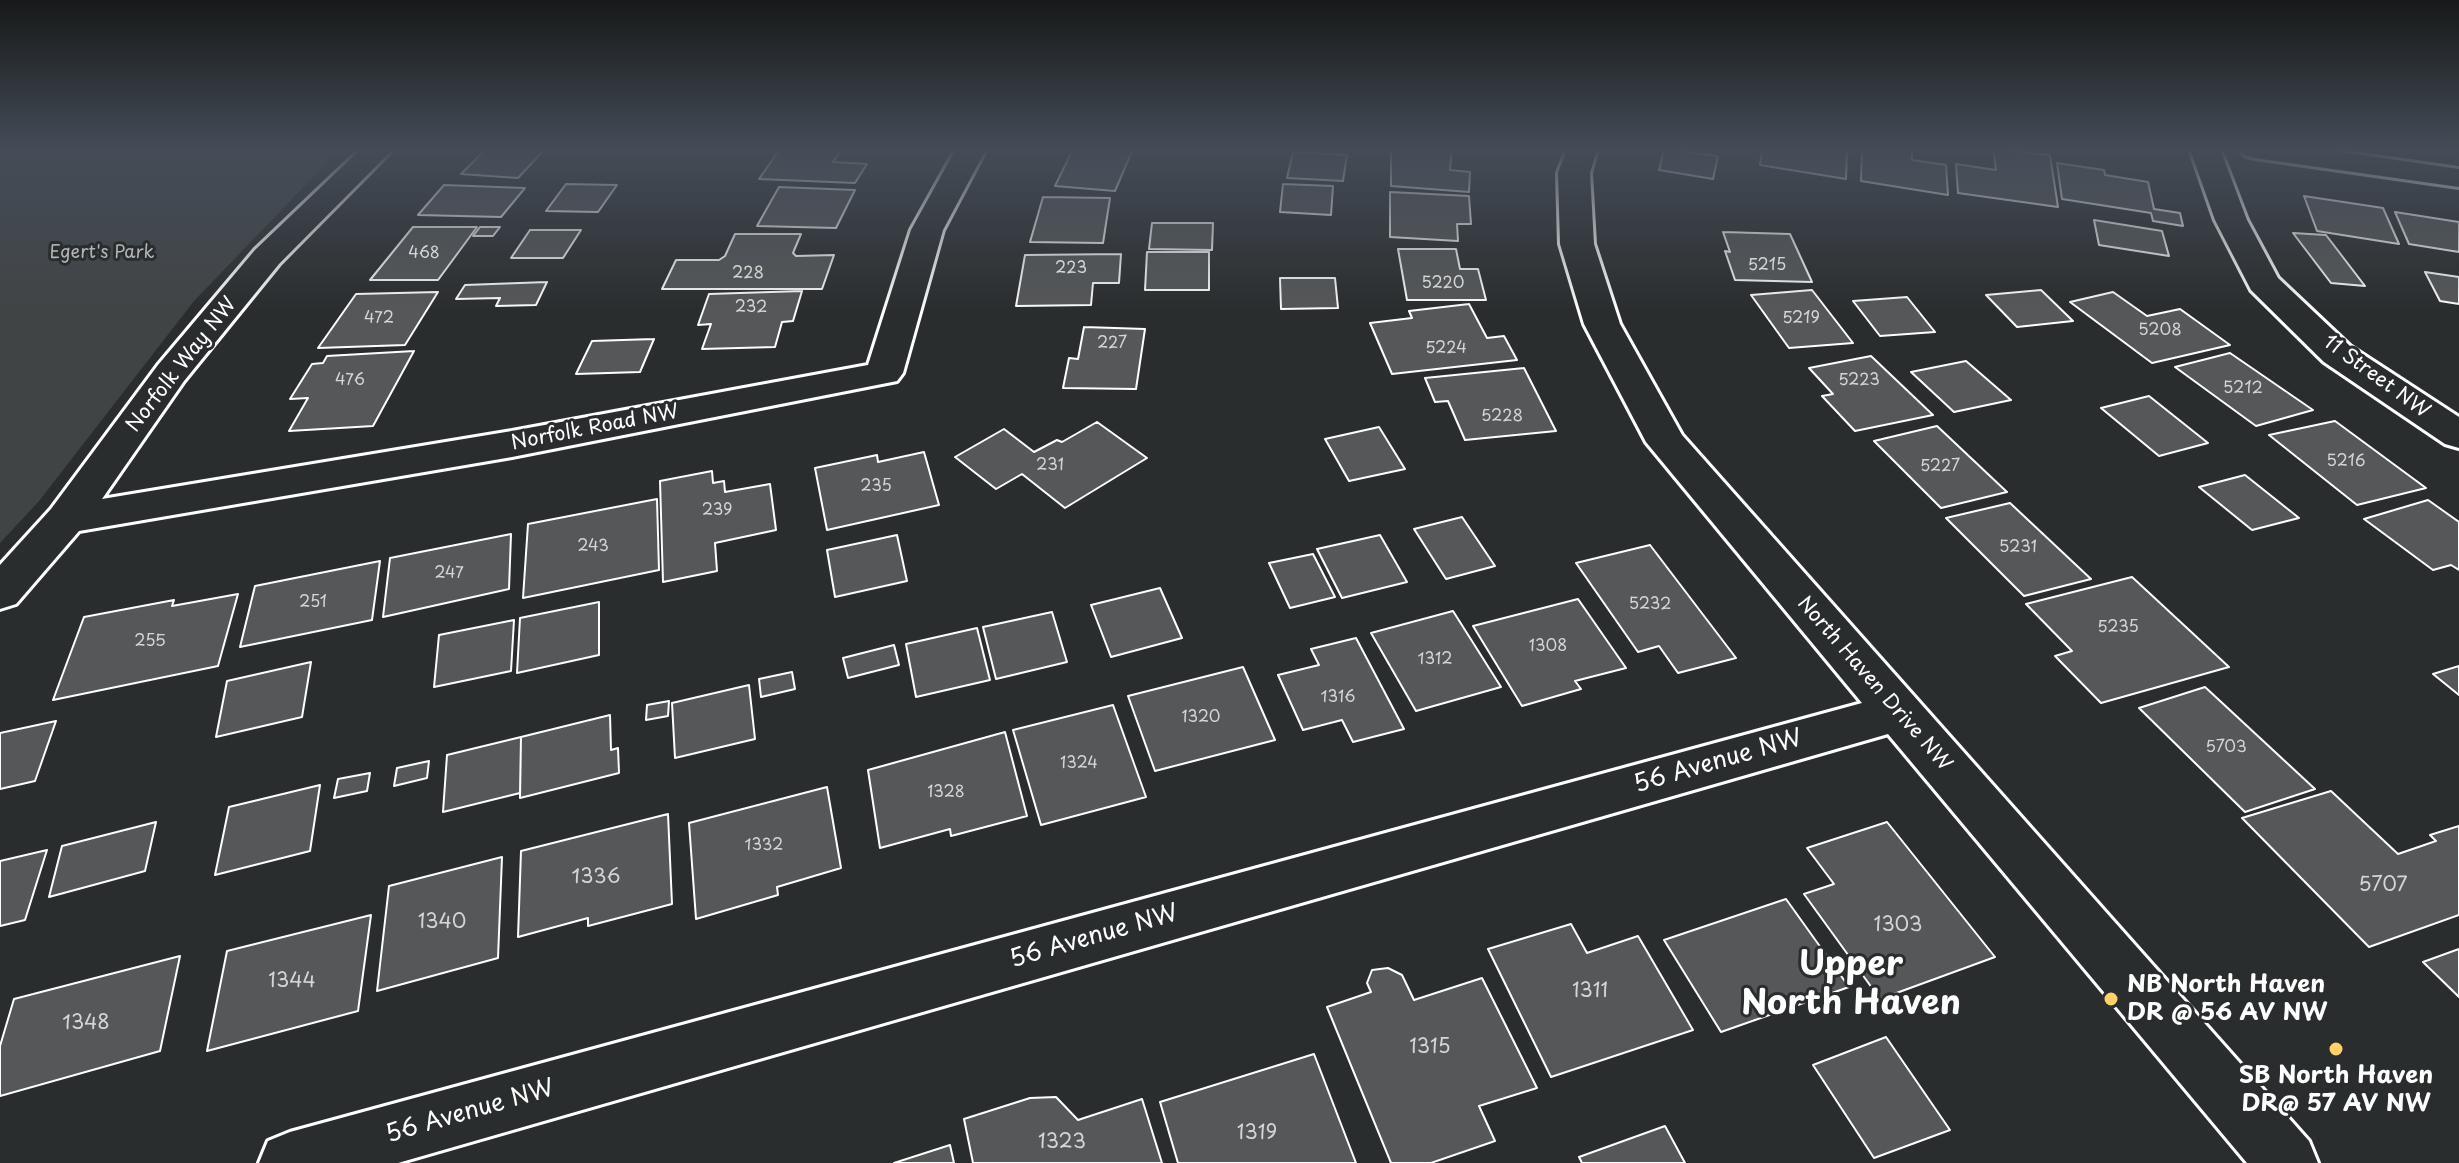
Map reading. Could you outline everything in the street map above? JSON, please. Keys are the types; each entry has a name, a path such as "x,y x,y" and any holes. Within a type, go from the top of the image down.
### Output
{"street":[{"name":"Norfolk Way NW","path":"0,593 66,519 171,373 267,257 322,203"},
{"name":"Norfolk Road NW","path":"66,519 512,444 884,373 927,230 942,203"},
{"name":"North Haven Drive NW","path":"1575,203 1577,244 1602,324 1666,442 2287,1163"},
{"name":"11 Street NW","path":"2225,203 2263,283 2337,354 2459,435"},
{"name":"56 Avenue NW","path":"290,1163 1898,712"}],"green space":[{"name":"Egert's Park","path":"0,203 288,203 194,301 39,501 0,543"}],"building":[{"path":"428,203 512,203 501,217 418,215"},
{"path":"552,203 604,203 598,212 546,211"},
{"path":"770,203 848,203 836,228 757,226"},
{"path":"1041,203 1109,203 1103,243 1030,242"},
{"path":"1281,203 1332,203 1331,215 1280,212"},
{"path":"1390,203 1470,203 1471,224 1457,224 1458,241 1390,237"},
{"path":"2031,203 2057,203 2058,207"},
{"path":"2089,203 2153,203 2154,209 2180,213 2183,226 2153,221 2151,213"},
{"path":"2307,203 2352,203 2383,208 2399,244 2317,231"},
{"path":"2395,212 2459,222 2459,252 2409,244"},
{"path":"2094,220 2162,231 2169,256 2099,245"},
{"path":"1152,223 1213,223 1212,250 1149,249"},
{"path":"413,227 477,227 438,280 370,280"},
{"path":"480,227 500,227 493,236 473,236"},
{"path":"530,230 581,230 563,258 511,258"},
{"path":"1723,232 1790,234 1812,282 1735,280 1725,251 1730,252"},
{"path":"2293,233 2326,235 2365,286 2331,283"},
{"path":"735,234 801,234 793,253 796,256 834,255 822,289 662,289 676,260 719,260 725,256"},
{"path":"1398,249 1456,249 1460,269 1478,269 1486,300 1407,300"},
{"path":"1147,252 1209,252 1209,290 1145,290"},
{"path":"1121,254 1119,283 1093,283 1091,305 1016,306 1025,255"},
{"path":"2425,272 2459,277 2459,304 2440,301"},
{"path":"1280,278 1335,278 1338,308 1281,309"},
{"path":"547,282 536,305 496,306 500,298 456,299 465,285"},
{"path":"1812,290 1853,343 1789,348 1751,295"},
{"path":"2041,290 2073,321 2017,327 1986,295"},
{"path":"802,291 793,321 782,322 775,347 702,349 711,324 698,325 709,294"},
{"path":"438,292 405,345 318,348 356,294"},
{"path":"2113,292 2147,316 2180,309 2230,345 2152,363 2070,302"},
{"path":"1907,297 1935,332 1880,336 1853,301"},
{"path":"1469,304 1487,338 1504,336 1517,360 1392,374 1370,323 1412,318 1409,311"},
{"path":"1084,327 1145,329 1136,389 1063,388 1069,358 1078,359"},
{"path":"654,339 640,372 576,374 592,341"},
{"path":"414,351 373,426 289,431 308,398 290,399 312,364 323,363 327,356"},
{"path":"2230,353 2313,410 2256,426 2175,367"},
{"path":"1871,356 1933,415 1855,431 1822,396 1833,394 1809,368"},
{"path":"1966,361 2011,400 1954,412 1911,372"},
{"path":"1524,368 1556,431 1465,440 1448,401 1435,402 1425,378"},
{"path":"2149,396 2208,443 2159,456 2101,408"},
{"path":"2335,421 2426,488 2357,505 2269,435"},
{"path":"1097,422 1147,458 1065,508 1022,474 996,489 955,457 1004,429 1034,452 1057,440 1062,442"},
{"path":"1937,426 2007,492 1941,508 1874,441"},
{"path":"1379,427 1405,469 1349,481 1325,439"},
{"path":"924,452 939,505 827,530 815,468 877,455 878,462"},
{"path":"712,471 713,483 724,481 725,492 770,484 776,530 715,543 717,571 663,582 660,481"},
{"path":"2245,475 2299,518 2252,530 2199,487"},
{"path":"657,499 659,570 523,598 528,524"},
{"path":"2428,500 2459,522 2459,570 2451,565 2433,570 2364,519"},
{"path":"2010,503 2091,579 2024,596 1946,518"},
{"path":"1462,517 1495,566 1446,579 1414,529"},
{"path":"511,534 509,589 383,617 390,558"},
{"path":"897,535 907,581 835,597 827,550"},
{"path":"1380,535 1407,582 1342,598 1317,549"},
{"path":"1650,545 1736,658 1678,673 1659,646 1638,652 1576,563"},
{"path":"1313,554 1335,597 1290,608 1269,563"},
{"path":"380,561 372,620 240,647 255,586"},
{"path":"2132,577 2229,667 2101,703 2055,656 2072,651 2026,604"},
{"path":"1160,588 1182,638 1111,657 1091,605"},
{"path":"238,594 218,666 53,700 84,617 174,600 172,606"},
{"path":"1578,599 1626,668 1575,681 1581,689 1522,706 1473,626"},
{"path":"599,602 599,655 517,673 520,618"},
{"path":"1453,611 1501,687 1416,711 1371,633"},
{"path":"1052,612 1067,662 996,679 983,627"},
{"path":"514,620 511,671 434,687 439,635"},
{"path":"977,628 990,680 916,697 906,644"},
{"path":"1356,638 1404,729 1353,742 1342,720 1303,730 1278,675 1319,665 1311,649"},
{"path":"894,645 899,665 848,678 843,658"},
{"path":"311,662 302,717 216,737 227,681"},
{"path":"2459,666 2459,695 2433,674"},
{"path":"1243,667 1275,740 1155,771 1128,696"},
{"path":"792,672 795,689 761,697 759,679"},
{"path":"749,685 755,739 675,758 672,703"},
{"path":"2205,687 2315,789 2245,812 2139,708"},
{"path":"669,701 668,716 646,720 647,705"},
{"path":"1113,705 1146,797 1041,825 1013,730"},
{"path":"610,715 611,750 618,748 619,773 520,798 521,737"},
{"path":"56,721 35,781 0,789 0,733"},
{"path":"1005,732 1027,816 951,836 950,829 880,848 868,770"},
{"path":"521,737 520,793 443,812 447,755"},
{"path":"429,761 427,778 394,786 397,768"},
{"path":"370,773 367,791 334,798 338,779"},
{"path":"320,785 310,851 215,875 229,807"},
{"path":"827,787 841,868 777,887 778,895 696,919 689,823"},
{"path":"2331,791 2398,854 2436,841 2430,835 2459,826 2459,915 2369,947 2242,818"},
{"path":"668,814 672,904 588,926 588,918 518,937 521,851"},
{"path":"156,822 145,871 49,897 62,846"},
{"path":"1887,822 1995,957 1880,999 1804,894 1834,884 1807,848"},
{"path":"47,850 25,920 0,926 0,861"},
{"path":"502,857 498,958 377,991 389,886"},
{"path":"1786,899 1849,987 1721,1032 1664,940"},
{"path":"371,915 358,1011 207,1051 227,951"},
{"path":"1571,924 1587,953 1638,936 1693,1030 1551,1077 1488,949"},
{"path":"2459,949 2459,997 2423,962"},
{"path":"180,956 160,1051 0,1096 0,1046 14,999"},
{"path":"1388,968 1402,975 1414,1000 1482,978 1537,1088 1479,1106 1495,1141 1431,1163 1391,1163 1327,1007 1371,992 1367,983 1372,970"},
{"path":"1886,1037 1950,1130 1874,1158 1813,1065"},
{"path":"1314,1054 1356,1163 1178,1163 1160,1102"},
{"path":"1056,1097 1078,1120 1142,1099 1162,1163 973,1163 964,1119 1030,1098"},
{"path":"1665,1126 1685,1163 1582,1163 1579,1157"},
{"path":"950,1145 954,1163 894,1163"}],"place":[{"name":"NB North Haven DR @ 56 AV NW","path":"2111,999"},
{"name":"SB North Haven DR@ 57 AV NW","path":"2336,1049"}],"district":[{"name":"Upper North Haven","path":"1851,986"}]}
